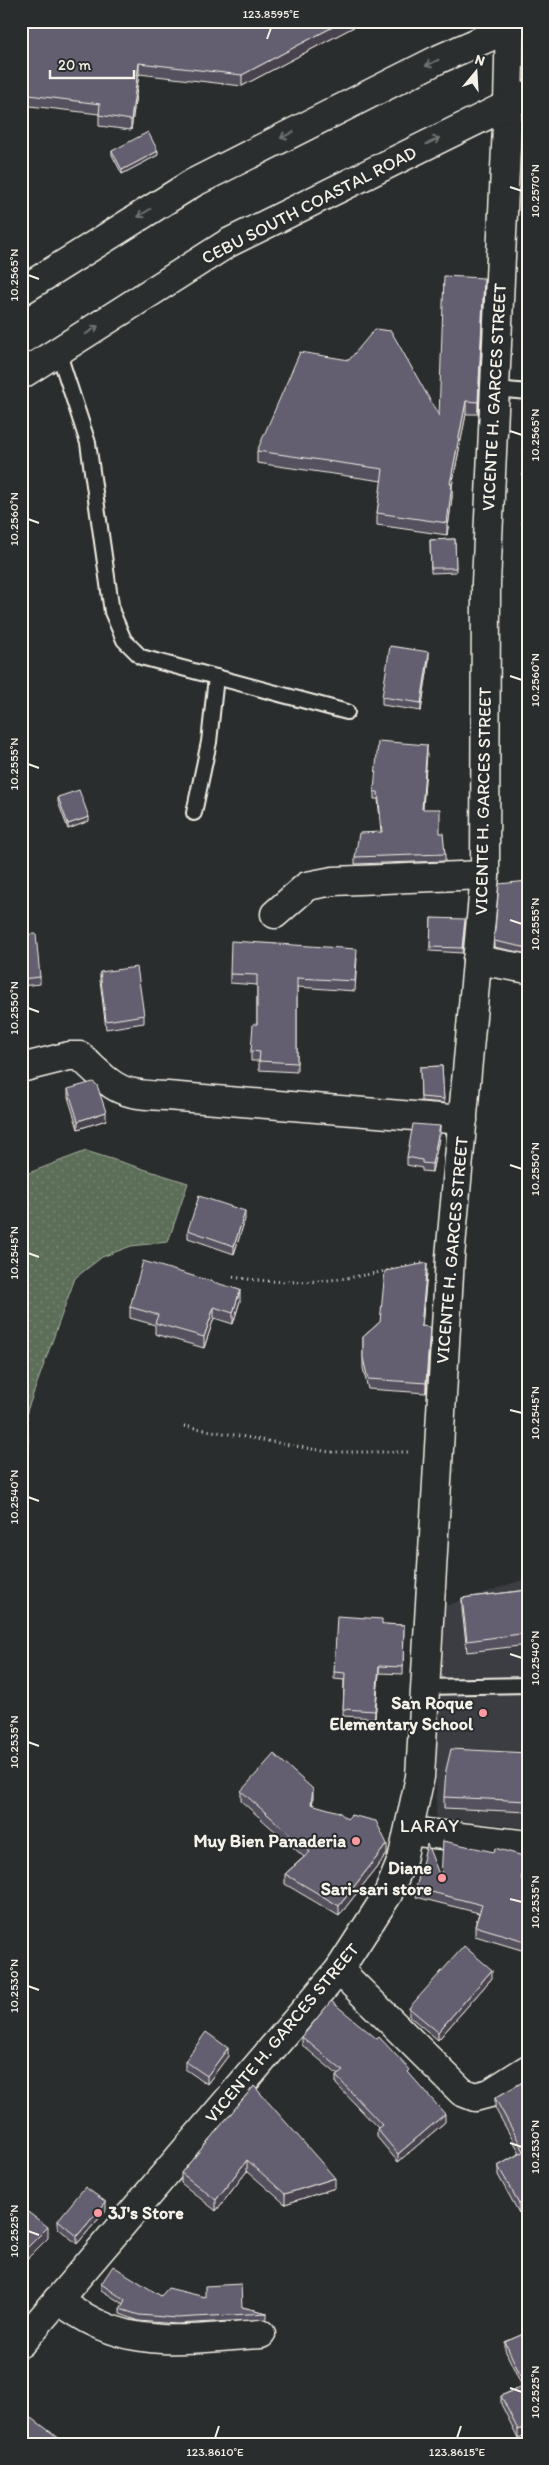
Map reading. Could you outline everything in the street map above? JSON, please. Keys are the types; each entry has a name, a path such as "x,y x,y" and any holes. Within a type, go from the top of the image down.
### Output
{"main road":[{"name":"VICENTE H. GARCES STREET","path":"21,2343 339,1970 388,1894 402,1860 410,1831 420,1777 437,1452 450,1257 486,875 486,583 495,389 518,100 515,24"},
{"path":"21,291 193,183 439,59 515,24"},
{"name":"CEBU SOUTH COASTAL ROAD","path":"21,375 228,243 518,100"},
{"path":"275,914 307,886 333,881 486,875"},
{"path":"477,960 528,969"},
{"path":"21,1068 69,1056 80,1056 114,1087 136,1096 177,1097 462,1120"},
{"path":"410,1831 528,1845"},
{"path":"339,1970 462,2092 475,2097 490,2093 528,2069"},
{"path":"57,2300 96,2324 137,2337 173,2340 261,2334"}],"lane":[{"path":"58,351 88,443 112,612 124,640 141,657 347,712"},
{"path":"495,389 528,392"},
{"path":"194,813 209,742 216,677"},
{"path":"424,1687 528,1685"}],"path":[{"path":"234,1277 269,1282 312,1283 359,1278 450,1257"},
{"path":"184,1426 329,1452 437,1452"}],"shaded area":[{"path":"524,330 528,330 528,478 521,478"},
{"name":"San Roque Elementary School","path":"528,1578 528,1828 436,1818 439,1608"}],"green space":[{"path":"86,1151 188,1183 168,1242 131,1246 102,1257 75,1278 27,1411 29,1452 21,1452 21,1176"}],"building":[{"path":"21,21 344,21 242,75 139,63 131,120 99,115 100,104 21,94"},
{"path":"148,132 158,151 122,170 112,151"},
{"path":"444,276 484,278 478,402 466,401 450,484 452,484 447,523 377,513 383,469 257,451 300,352 349,360 375,329 391,331 439,416"},
{"path":"523,474 528,474 528,515 522,514"},
{"path":"455,539 456,568 431,568 430,540"},
{"path":"390,646 429,652 421,703 382,697"},
{"path":"378,741 427,745 422,809 440,809 440,833 443,833 445,854 355,857 359,833 382,832 378,792 374,792"},
{"path":"79,790 89,817 68,824 58,797"},
{"path":"528,881 528,948 494,941 499,884"},
{"path":"431,918 465,919 462,948 430,947"},
{"path":"36,934 40,977 21,979 21,935"},
{"path":"231,941 357,949 355,981 297,978 297,1063 259,1061 260,1052 251,1051 253,1024 257,1024 257,975 230,974"},
{"path":"137,967 144,1015 106,1021 100,972"},
{"path":"442,1066 444,1099 421,1097 420,1067"},
{"path":"93,1082 97,1085 106,1112 78,1121 68,1089"},
{"path":"413,1124 440,1126 432,1164 422,1163 422,1160 407,1157"},
{"path":"199,1196 245,1211 234,1246 188,1230"},
{"path":"143,1261 240,1290 233,1313 214,1307 204,1337 155,1323 158,1315 130,1307"},
{"path":"427,1263 421,1326 430,1327 426,1383 368,1379 363,1358 363,1337 380,1322 385,1271"},
{"path":"528,1590 528,1633 467,1641 462,1598"},
{"path":"337,1616 382,1619 382,1624 404,1625 403,1667 379,1666 375,1711 343,1709 345,1673 334,1672"},
{"path":"451,1749 528,1753 528,1801 444,1797 446,1770"},
{"path":"274,1754 313,1789 311,1804 339,1812 347,1819 351,1815 376,1821 387,1844 339,1906 285,1874 310,1852 241,1791"},
{"path":"443,1841 494,1852 495,1848 527,1857 521,1879 528,1880 528,1942 475,1926 482,1905 416,1888 427,1844 441,1879"},
{"path":"464,1946 492,1970 438,2032 409,2008"},
{"path":"331,2001 377,2039 379,2037 410,2070 408,2072 445,2114 398,2154 377,2129 382,2125 336,2076 343,2071 302,2037"},
{"path":"206,2032 228,2048 207,2076 185,2061"},
{"path":"528,2079 528,2199 519,2203 498,2166 524,2151 495,2098"},
{"path":"254,2086 335,2178 285,2194 247,2160 216,2200 181,2173"},
{"path":"85,2187 106,2202 77,2236 58,2220"},
{"path":"21,2207 48,2227 21,2254"},
{"path":"113,2266 161,2296 168,2288 205,2297 205,2286 241,2284 242,2307 267,2313 177,2318 139,2315 120,2309 125,2300 101,2284"},
{"path":"528,2332 528,2378 523,2381 505,2342"},
{"path":"528,2384 528,2426 518,2430 501,2396"},
{"path":"32,2418 64,2442 62,2444 21,2444 21,2432"}],"place":[{"name":"San Roque Elementary School","path":"483,1713"},
{"name":"Muy Bien Panaderia","path":"356,1841"},
{"name":"Diane Sari-sari store","path":"442,1878"},
{"name":"3J's Store","path":"98,2213"}],"district":[{"name":"LARAY","path":"430,1825"}]}
